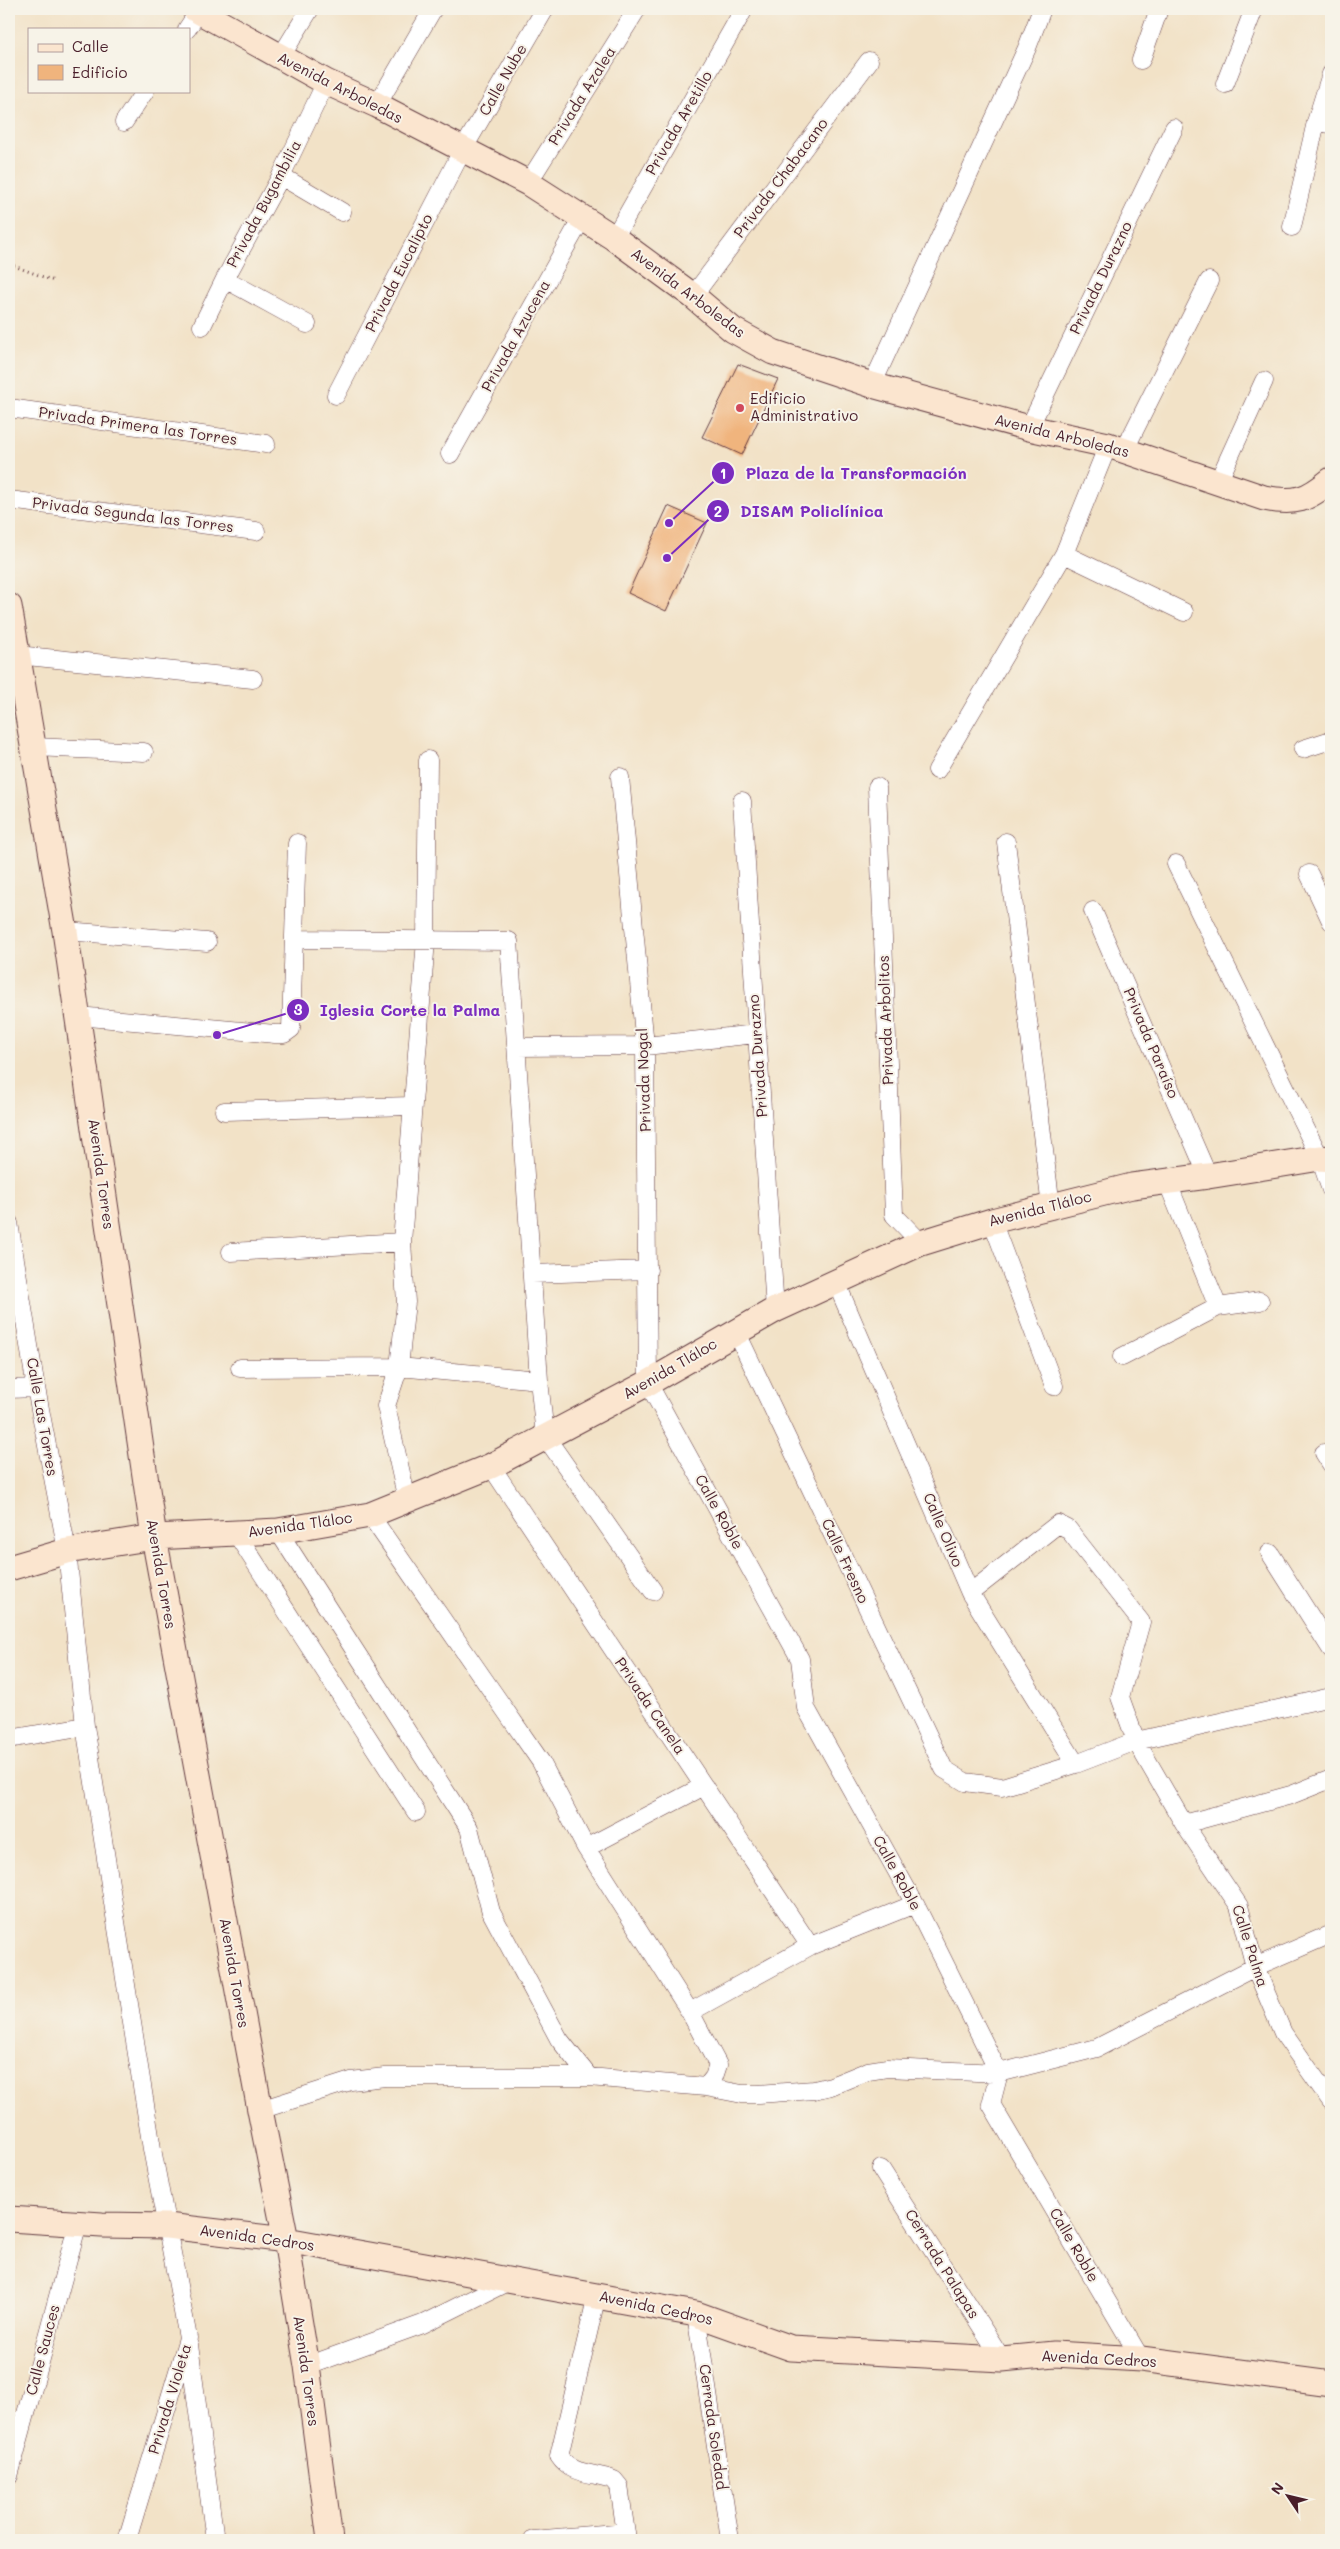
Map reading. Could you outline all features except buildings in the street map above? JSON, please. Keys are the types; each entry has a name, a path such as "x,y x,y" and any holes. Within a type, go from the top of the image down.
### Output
{"main road":[{"name":"Avenida Arboledas","path":"194,16 326,82 377,104 462,151 528,183 614,238 693,296 733,330 773,352 872,385 1029,428 1116,448 1264,498 1284,502 1311,497 1331,480"},
{"name":"Avenida Torres","path":"9,606 65,930 154,1537 260,2110 286,2240 307,2366 330,2540"},
{"name":"Avenida Tláloc","path":"9,1568 67,1551 154,1537 278,1531 370,1515 491,1466 648,1383 736,1330 921,1243 992,1221 1132,1186 1326,1158"},
{"name":"Avenida Cedros","path":"9,2219 167,2226 286,2240 696,2314 791,2348 1002,2359 1054,2354 1141,2359 1331,2384"}],"street":[{"path":"280,58 310,9"},
{"path":"377,104 433,9"},
{"name":"Calle Nube","path":"462,151 545,9"},
{"name":"Privada Azalea","path":"528,183 637,9"},
{"name":"Privada Aretillo","path":"614,238 744,9"},
{"path":"872,385 1027,48 1042,9"},
{"path":"1141,60 1159,9"},
{"path":"1225,84 1254,9"},
{"name":"Privada Chabacano","path":"693,296 869,61"},
{"path":"1292,227 1324,123 1331,74"},
{"name":"Privada Bugambilia","path":"202,326 225,278 281,176 326,82"},
{"path":"124,122 144,92"},
{"name":"Privada Durazno","path":"1029,428 1174,128"},
{"name":"Privada Eucalipto","path":"336,395 462,151"},
{"path":"281,176 342,212"},
{"name":"Privada Azucena","path":"450,454 582,218"},
{"path":"225,278 307,324"},
{"path":"937,770 1064,554 1116,448 1209,281"},
{"path":"1218,482 1264,381"},
{"name":"Privada Primera las Torres","path":"9,408 266,444"},
{"name":"Privada Segunda las Torres","path":"9,500 256,531"},
{"path":"1064,554 1184,612"},
{"path":"17,656 253,679"},
{"path":"1303,749 1331,740"},
{"path":"34,747 144,752"},
{"path":"407,1500 386,1406 398,1367 406,1302 402,1242 426,940 428,760"},
{"name":"Privada Nogal","path":"620,777 645,1046 648,1383"},
{"name":"Privada Arbolitos","path":"877,787 894,1214 921,1243"},
{"name":"Privada Durazno","path":"742,801 756,1034 776,1310"},
{"path":"1006,842 1051,1207"},
{"path":"78,1016 284,1034 291,1029 297,843"},
{"path":"1176,864 1326,1158 1331,1190"},
{"path":"1310,874 1331,921"},
{"name":"Privada Paraíso","path":"1093,911 1208,1176"},
{"path":"65,930 207,942"},
{"path":"294,939 509,941 539,1380 545,1436 653,1591"},
{"path":"516,1047 645,1046 756,1034"},
{"path":"224,1111 412,1106"},
{"path":"1167,1181 1218,1307"},
{"path":"992,1221 1054,1386"},
{"name":"Calle Las Torres","path":"9,1223 12,1259 67,1551 85,1726"},
{"path":"231,1252 402,1242"},
{"path":"532,1274 648,1270"},
{"name":"Calle Olivo","path":"836,1282 970,1593 1076,1764"},
{"path":"1122,1358 1218,1307 1260,1301"},
{"name":"Calle Fresno","path":"736,1330 944,1769 965,1782 1002,1787 1076,1764"},
{"path":"240,1368 398,1367 539,1380"},
{"name":"Calle Roble","path":"648,1383 800,1658 806,1708 915,1904 999,2073 991,2104 1141,2359"},
{"path":"9,1390 36,1388"},
{"name":"Privada Canela","path":"491,1466 810,1946"},
{"path":"370,1515 541,1762 586,1848 690,2012 718,2065 714,2076 706,2087"},
{"name":"Calle Palma","path":"970,1593 1058,1524 1068,1529 1141,1622 1120,1698 1136,1741 1184,1824 1239,1906 1255,1967 1283,2033 1331,2101"},
{"path":"278,1531 469,1828 491,1912 559,2039 590,2077"},
{"path":"236,1533 416,1812"},
{"path":"1270,1553 1331,1649"},
{"path":"1076,1764 1136,1741 1331,1697"},
{"path":"9,1739 85,1726"},
{"name":"Privada Violeta","path":"85,1726 152,2149 188,2338 127,2540"},
{"path":"1184,1824 1291,1795 1331,1779"},
{"path":"586,1848 704,1786"},
{"path":"690,2012 810,1946 915,1904"},
{"path":"260,2110 351,2081 385,2077 590,2077 706,2087 742,2094 814,2090 831,2086 868,2071 887,2068 999,2073 1097,2048 1255,1967 1331,1934"},
{"name":"Cerrada Palapas","path":"881,2169 1002,2359"},
{"name":"Calle Sauces","path":"9,2476 78,2223"},
{"path":"307,2366 423,2324 509,2281"},
{"path":"533,2540 626,2536 619,2486 614,2480 575,2471 565,2465 558,2456 598,2295"},
{"name":"Cerrada Soledad","path":"696,2314 730,2540"},
{"path":"188,2338 215,2540"}],"path":[{"path":"9,264 54,281"}],"place":[{"name":"Edificio Administrativo","path":"740,408"},
{"name":"Plaza de la Transformación","path":"669,523"},
{"name":"DISAM Policlínica","path":"667,558"},
{"name":"Iglesia Corte la Palma","path":"217,1035"}]}
